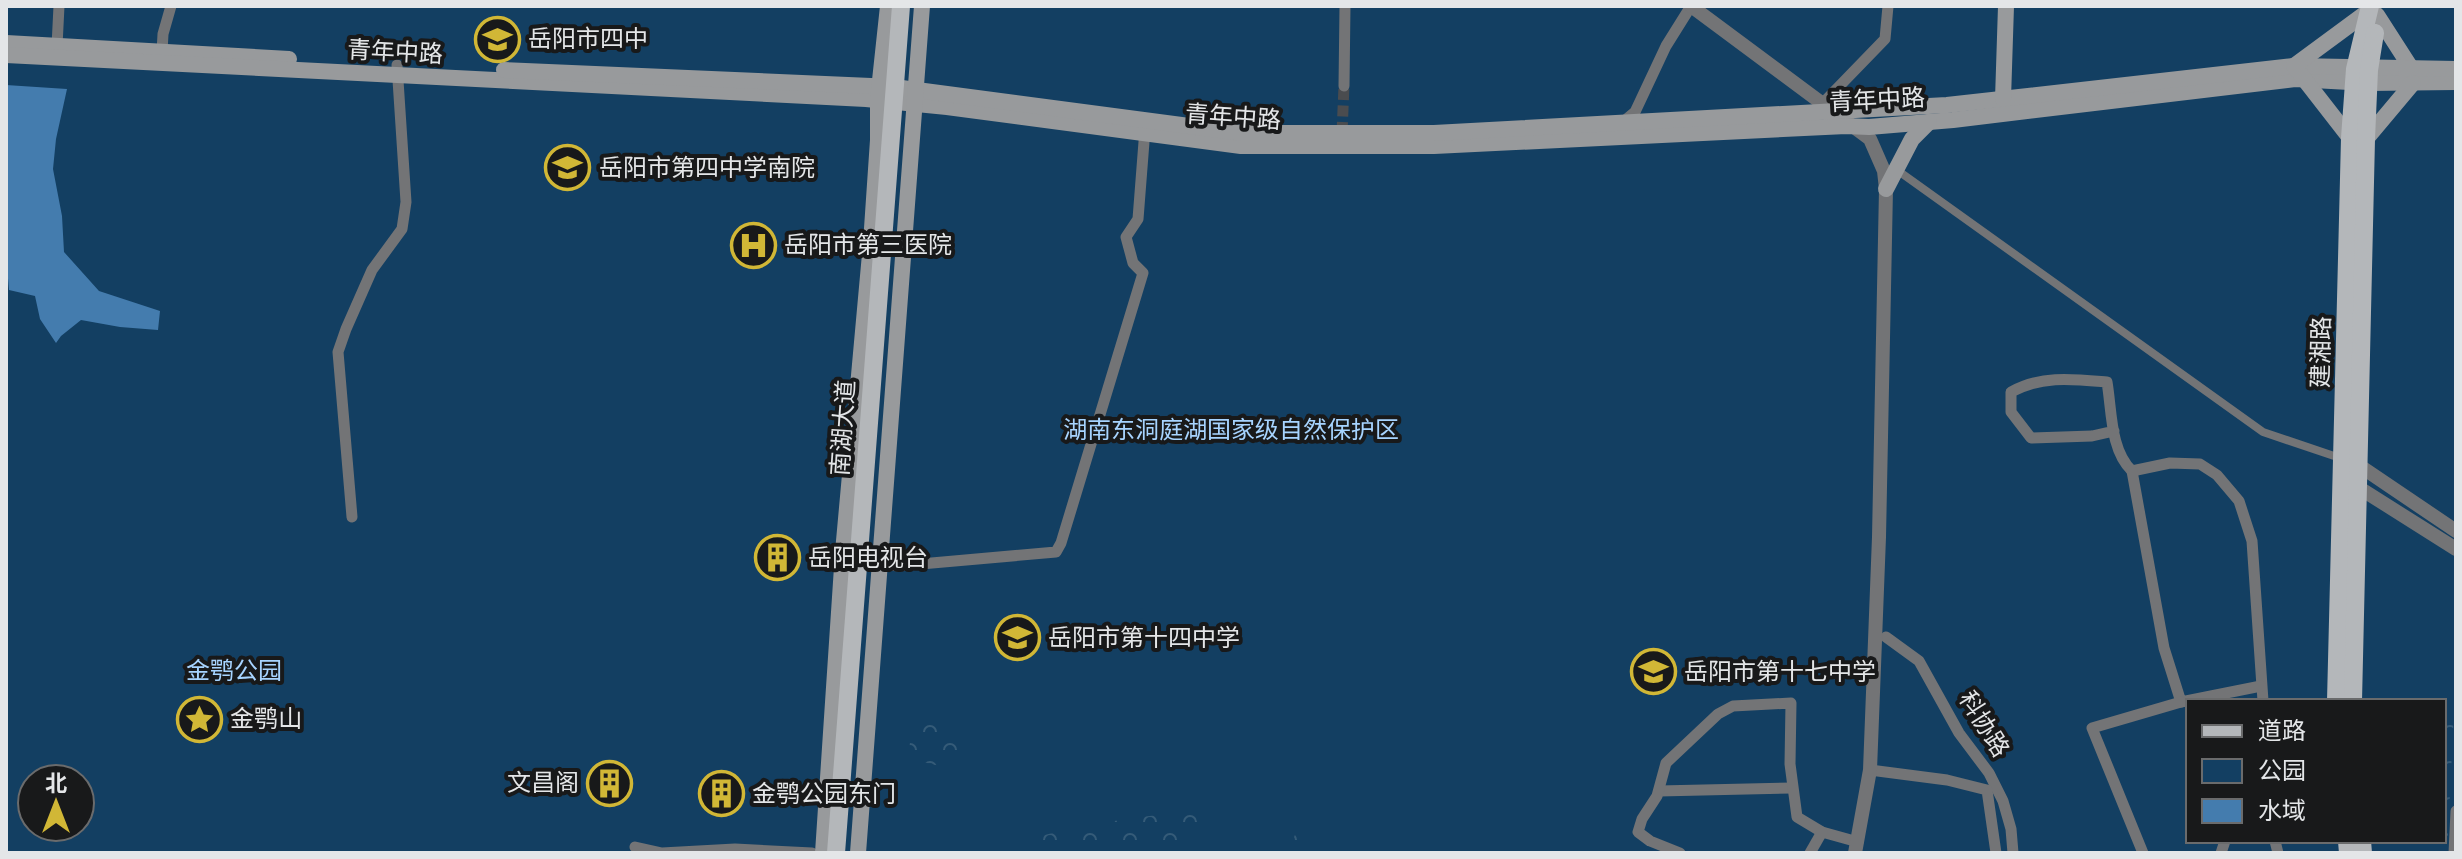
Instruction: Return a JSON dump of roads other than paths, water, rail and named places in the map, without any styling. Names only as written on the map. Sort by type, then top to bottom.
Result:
[{"type":"main road","points":[[858,853],[880,563],[895,96],[888,6]]},
{"type":"main road","name":"南湖大道","points":[[846,853],[901,6]]},
{"type":"main road","name":"南湖大道","points":[[836,853],[895,96],[910,6]]},
{"type":"main road","points":[[823,853],[843,552],[873,214],[895,96],[922,6]]},
{"type":"main road","points":[[2003,99],[2006,6]]},
{"type":"main road","points":[[2374,9],[2413,77],[2358,139],[2299,73],[2374,9]]},
{"type":"main road","name":"建湘路","points":[[2336,699],[2351,461],[2361,76],[2374,9]]},
{"type":"main road","name":"青年中路","points":[[6,43],[397,71]]},
{"type":"main road","name":"青年中路","points":[[6,55],[895,96],[1145,127],[1242,133],[1434,133],[1621,125],[1828,106],[1947,105],[2299,73],[2413,77],[2456,82]]},
{"type":"main road","name":"青年中路","points":[[2413,77],[2456,69]]},
{"type":"main road","name":"青年中路","points":[[1145,127],[1241,146],[1434,146],[1929,122],[2299,73]]},
{"type":"main road","points":[[1886,189],[1912,139],[1929,122]]},
{"type":"main road","name":"建湘路","points":[[2349,482],[2353,699]]},
{"type":"street","points":[[57,46],[59,6]]},
{"type":"street","points":[[162,52],[163,34],[171,6]]},
{"type":"street","points":[[1344,86],[1345,6]]},
{"type":"street","points":[[1621,125],[1635,112],[1666,46],[1691,6],[1870,139],[1884,171],[1886,189],[1879,537],[1870,770],[1857,848],[1797,817],[1792,788],[1791,703],[1762,703],[1733,706],[1718,714],[1666,763],[1659,791],[1638,832],[1650,841],[1680,853]]},
{"type":"street","points":[[1828,106],[1885,39],[1888,6]]},
{"type":"street","points":[[352,517],[338,352],[372,270],[402,229],[406,202],[397,71]]},
{"type":"street","points":[[880,563],[898,566],[1056,552],[1143,273],[1133,263],[1126,237],[1138,219],[1145,127]]},
{"type":"street","points":[[1896,170],[2263,432],[2351,461],[2456,531]]},
{"type":"street","points":[[2114,431],[2092,436],[2031,438],[2011,412],[2011,392],[2028,383],[2063,378],[2107,382],[2121,460],[2132,471],[2164,648],[2181,702]]},
{"type":"street","points":[[2132,471],[2170,463],[2200,464],[2217,475],[2239,501],[2252,541],[2263,699]]},
{"type":"street","points":[[2349,482],[2456,549]]},
{"type":"street","name":"科协路","points":[[1886,637],[1919,661],[1959,733],[1989,773],[2003,801],[2011,829],[2013,853]]},
{"type":"street","points":[[2196,699],[2261,686]]},
{"type":"street","points":[[2143,853],[2092,728],[2186,701]]},
{"type":"street","points":[[1870,770],[1947,780],[1987,790],[1996,853]]},
{"type":"street","points":[[1659,791],[1792,788]]},
{"type":"street","points":[[2454,853],[2456,811]]},
{"type":"street","points":[[1810,853],[1822,832]]},
{"type":"street","points":[[635,847],[662,853],[735,849],[812,853]]},
{"type":"water","points":[[6,85],[67,89],[53,169],[62,216],[64,252],[99,291],[160,311],[158,330],[81,320],[56,343],[40,319],[35,296],[9,290],[6,255]]},
{"type":"tunnel","points":[[1342,133],[1344,86]]},
{"type":"place","name":"岳阳市四中","points":[[497,39]]},
{"type":"place","name":"岳阳市第四中学南院","points":[[568,168]]},
{"type":"place","name":"岳阳市第三医院","points":[[753,245]]},
{"type":"place","name":"岳阳电视台","points":[[777,558]]},
{"type":"place","name":"岳阳市第十四中学","points":[[1017,638]]},
{"type":"place","name":"岳阳市第十七中学","points":[[1653,672]]},
{"type":"place","name":"金鹗山","points":[[199,719]]},
{"type":"place","name":"文昌阁","points":[[610,783]]},
{"type":"place","name":"金鹗公园东门","points":[[721,794]]},
{"type":"park label","name":"湖南东洞庭湖国家级自然保护区","points":[[1231,430]]},
{"type":"park label","name":"金鹗公园","points":[[234,671]]}]
